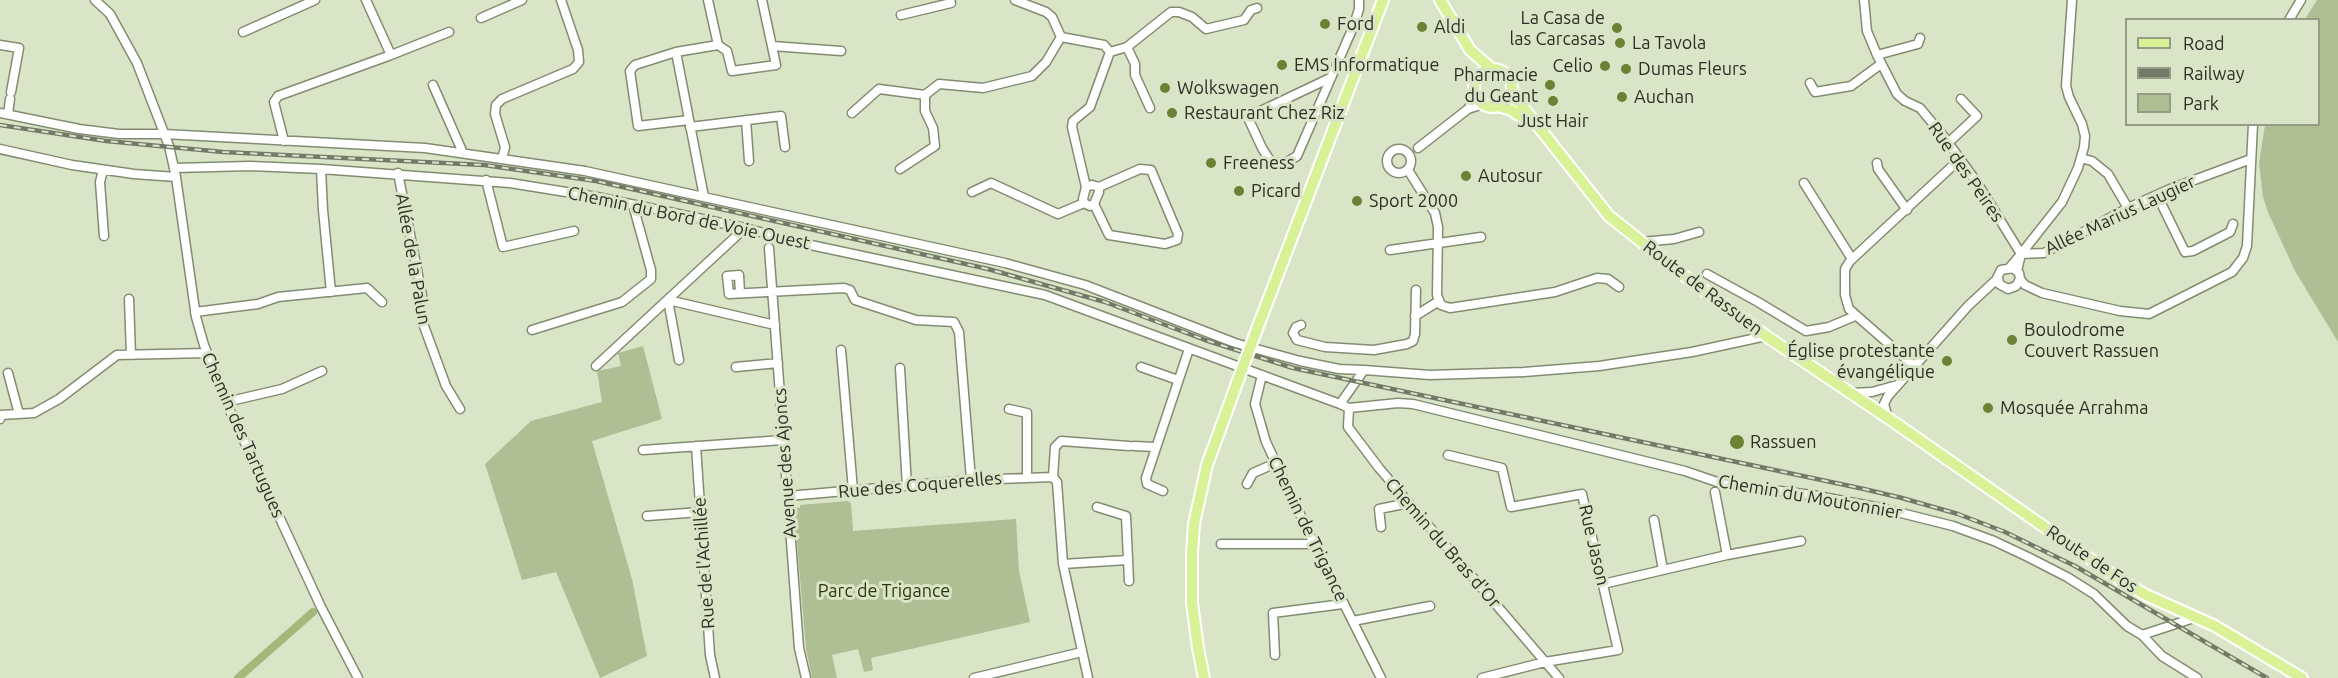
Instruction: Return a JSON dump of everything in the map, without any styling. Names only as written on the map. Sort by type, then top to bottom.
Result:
[{"type":"main road","points":[[1204,678],[1192,603],[1192,553],[1194,524],[1207,465],[1383,0]]},
{"type":"main road","points":[[1440,0],[1470,50],[1477,78],[1474,88],[1479,100],[1491,107],[1500,106],[1506,102],[1511,93],[1511,83],[1507,75],[1492,69],[1485,71],[1477,78]]},
{"type":"main road","points":[[1470,50],[1492,69]]},
{"type":"main road","name":"Route de Rassuen","points":[[1511,93],[1597,203],[1640,242],[1766,336],[1891,419]]},
{"type":"main road","name":"Route de Rassuen","points":[[1500,106],[1511,110],[1538,128]]},
{"type":"main road","name":"Route de Fos","points":[[1891,419],[2119,579],[2146,595],[2197,617],[2302,678]]},
{"type":"street","name":"Chemin des Tartugues","points":[[95,0],[110,14],[137,63],[164,134],[176,173],[195,312],[207,353],[226,402],[316,596],[358,678]]},
{"type":"street","points":[[243,32],[315,0]]},
{"type":"street","points":[[366,0],[391,55]]},
{"type":"street","points":[[482,18],[522,0]]},
{"type":"street","points":[[502,159],[505,147],[495,114],[496,105],[502,99],[573,69],[579,62],[578,50],[561,0]]},
{"type":"street","points":[[708,0],[718,45]]},
{"type":"street","points":[[762,0],[776,65],[732,71],[727,51],[718,45],[676,52],[635,65],[630,71],[638,126],[781,117],[785,147]]},
{"type":"street","points":[[901,15],[951,3],[950,0]]},
{"type":"street","points":[[1015,0],[1046,12],[1052,17],[1060,37]]},
{"type":"street","points":[[1330,78],[1250,116],[1249,120],[1262,148],[1274,164],[1287,162],[1297,156],[1354,25],[1359,0]]},
{"type":"street","name":"Rue des Peires","points":[[1864,0],[1867,31],[1897,94],[1905,101],[1920,108],[1948,143],[2021,254]]},
{"type":"street","points":[[2013,288],[2021,254],[2062,202],[2081,158],[2085,136],[2066,86],[2072,0]]},
{"type":"street","points":[[2290,18],[2301,0]]},
{"type":"street","points":[[1110,52],[1127,47],[1171,12],[1192,16],[1206,29],[1245,20],[1251,10],[1257,8]]},
{"type":"street","points":[[284,141],[274,102],[278,96],[449,32]]},
{"type":"street","points":[[1060,37],[1104,45],[1110,52]]},
{"type":"street","points":[[900,169],[934,146],[933,128],[925,111],[926,95],[939,84],[983,88],[1032,76],[1046,62],[1060,37]]},
{"type":"street","points":[[1877,55],[1918,44],[1920,38]]},
{"type":"street","points":[[0,45],[19,48],[4,114],[109,133],[425,148],[585,171],[1005,263],[1085,285],[1235,343],[1339,369],[1430,375],[1524,372],[1599,366],[1692,352],[1766,336]]},
{"type":"street","points":[[772,46],[841,51]]},
{"type":"street","points":[[1127,47],[1135,64],[1135,75],[1150,108]]},
{"type":"street","points":[[676,52],[704,197]]},
{"type":"street","points":[[1084,203],[1086,187],[1072,127],[1073,121],[1090,106],[1110,52]]},
{"type":"street","points":[[1810,83],[1815,92],[1851,86],[1881,64]]},
{"type":"street","points":[[433,85],[463,153]]},
{"type":"street","points":[[852,113],[879,90],[926,95]]},
{"type":"street","points":[[1948,143],[1977,116],[1961,99]]},
{"type":"street","points":[[1408,154],[1479,100]]},
{"type":"street","points":[[746,120],[750,161]]},
{"type":"street","points":[[1891,419],[1884,404],[1897,384],[1968,306],[1998,278],[2001,270],[2016,272],[2025,285],[2042,293],[2120,311],[2149,314],[2232,273],[2243,258],[2247,246],[2253,126]]},
{"type":"street","name":"Chemin du Bord de Voie Ouest","points":[[0,149],[103,170],[176,173],[250,166],[398,173],[486,180],[597,197],[1045,295],[1344,406]]},
{"type":"street","points":[[1401,149],[1408,154],[1411,163],[1408,170],[1395,173],[1390,169],[1387,162],[1394,150],[1401,149]]},
{"type":"street","points":[[2081,158],[2092,161],[2108,174],[2128,207]]},
{"type":"street","points":[[1914,366],[1855,316],[1846,303],[1845,269],[1852,259],[1960,159]]},
{"type":"street","name":"Allée Marius Laugier","points":[[2021,254],[2044,252],[2128,207],[2251,159]]},
{"type":"street","points":[[1876,163],[1907,210]]},
{"type":"street","points":[[321,169],[331,291]]},
{"type":"street","points":[[1086,187],[1092,185],[1099,187],[1140,169],[1151,170],[1178,234],[1177,240],[1165,244],[1109,235],[1094,204],[1099,187]]},
{"type":"street","points":[[103,170],[100,182],[104,236]]},
{"type":"street","points":[[1408,170],[1435,213],[1438,227],[1436,285],[1441,305],[1450,308],[1555,292],[1596,278],[1608,279],[1618,287]]},
{"type":"street","name":"Allée de la Palun","points":[[398,173],[422,295],[420,318],[446,386],[460,409]]},
{"type":"street","points":[[486,180],[503,247],[574,231]]},
{"type":"street","points":[[972,192],[991,183],[1058,214],[1084,203],[1090,206],[1094,204]]},
{"type":"street","points":[[1804,183],[1852,259]]},
{"type":"street","points":[[2157,195],[2185,252],[2193,251],[2230,232],[2233,224]]},
{"type":"street","points":[[532,330],[622,302],[651,279],[651,270],[633,205]]},
{"type":"street","points":[[596,366],[745,228]]},
{"type":"street","points":[[1640,242],[1674,239],[1699,232]]},
{"type":"street","points":[[1390,250],[1481,237]]},
{"type":"street","name":"Avenue des Ajoncs","points":[[769,248],[800,648],[806,678]]},
{"type":"street","points":[[1707,274],[1806,331],[1812,332],[1829,327],[1855,316]]},
{"type":"street","points":[[1998,278],[1999,284],[2004,288]]},
{"type":"street","points":[[195,312],[258,304],[278,297],[367,288],[382,302]]},
{"type":"street","points":[[740,293],[844,288],[850,290],[855,300],[916,320],[954,322],[959,332],[971,480]]},
{"type":"street","points":[[1987,288],[2013,288],[2031,293],[2042,293]]},
{"type":"street","points":[[1301,325],[1296,327],[1293,333],[1297,340],[1335,348],[1374,350],[1407,344],[1413,341],[1416,290]]},
{"type":"street","points":[[129,299],[131,355]]},
{"type":"street","points":[[668,300],[775,325]]},
{"type":"street","points":[[668,300],[680,360]]},
{"type":"street","points":[[1415,316],[1439,301]]},
{"type":"street","points":[[1163,491],[1147,484],[1148,466],[1189,349]]},
{"type":"street","points":[[841,350],[852,490]]},
{"type":"street","points":[[0,420],[2,415],[34,413],[59,399],[117,356],[207,353]]},
{"type":"street","points":[[736,367],[778,363]]},
{"type":"street","points":[[1141,367],[1178,380]]},
{"type":"street","points":[[900,368],[907,486]]},
{"type":"street","points":[[1344,406],[1364,370]]},
{"type":"street","points":[[226,402],[282,388],[322,371]]},
{"type":"street","points":[[8,373],[19,414]]},
{"type":"street","name":"Chemin de Trigance","points":[[1262,375],[1255,404],[1266,442],[1381,678]]},
{"type":"street","points":[[1851,393],[1872,392],[1897,384]]},
{"type":"street","name":"Chemin du Moutonnier","points":[[1344,406],[1413,404],[1685,471],[1723,484],[1812,495],[1881,508],[1953,526],[1994,541],[2067,577],[2094,594],[2127,626],[2142,635],[2162,656],[2197,678]]},
{"type":"street","name":"Chemin du Bras d'Or","points":[[1344,406],[1348,426],[1379,468],[1560,678]]},
{"type":"street","points":[[1009,409],[1027,413],[1027,477]]},
{"type":"street","points":[[643,450],[783,440]]},
{"type":"street","points":[[1088,678],[1063,564],[1057,482],[1053,477],[1055,447],[1058,442],[1155,447]]},
{"type":"street","name":"Rue de l'Achillée","points":[[696,446],[710,655],[715,678]]},
{"type":"street","name":"Rue Jason","points":[[1448,455],[1502,468],[1512,507],[1582,494],[1618,650],[1545,662]]},
{"type":"street","points":[[1247,484],[1253,473],[1276,463]]},
{"type":"street","name":"Rue des Coquerelles","points":[[788,496],[971,480],[1053,477]]},
{"type":"street","points":[[1715,492],[1727,555]]},
{"type":"street","points":[[1381,527],[1379,509],[1409,503]]},
{"type":"street","points":[[1097,507],[1126,516],[1129,581]]},
{"type":"street","points":[[647,516],[700,512]]},
{"type":"street","points":[[1654,520],[1663,570]]},
{"type":"street","points":[[1603,584],[1727,555],[1801,541]]},
{"type":"street","points":[[1221,544],[1314,544]]},
{"type":"street","points":[[1063,564],[1127,560]]},
{"type":"street","points":[[1275,655],[1273,613],[1343,604]]},
{"type":"street","points":[[1353,621],[1430,606]]},
{"type":"street","points":[[2142,635],[2197,617]]},
{"type":"street","points":[[974,678],[1082,652]]},
{"type":"street","points":[[1482,678],[1545,662]]},
{"type":"green space","points":[[2317,0],[2338,0],[2338,342],[2295,271],[2268,212],[2263,197],[2259,163],[2265,126],[2320,126],[2320,18],[2306,18]]},
{"type":"green space","points":[[643,346],[662,419],[592,441],[632,579],[647,656],[600,678],[556,572],[522,580],[485,464],[531,421],[602,402],[597,371],[621,366],[618,353]]},
{"type":"green space","name":"Parc de Trigance","points":[[848,501],[851,503],[853,531],[1016,519],[1019,571],[1030,622],[871,658],[873,670],[864,672],[858,649],[832,655],[837,678],[812,678],[806,649],[794,507]]},
{"type":"waterway","points":[[238,678],[313,612]]},
{"type":"railway","points":[[0,125],[106,141],[223,152],[484,165],[596,181],[988,269],[1105,302],[1205,340],[1293,368],[1864,489],[1958,514],[2005,532],[2075,566],[2267,678]]},
{"type":"place","name":"Ford","points":[[1325,24]]},
{"type":"place","name":"Aldi","points":[[1422,27]]},
{"type":"place","name":"La Casa de las Carcasas","points":[[1617,28]]},
{"type":"place","name":"La Tavola","points":[[1620,43]]},
{"type":"place","name":"EMS Informatique","points":[[1282,65]]},
{"type":"place","name":"Celio","points":[[1605,66]]},
{"type":"place","name":"Dumas Fleurs","points":[[1626,69]]},
{"type":"place","name":"Pharmacie du Geant","points":[[1550,85]]},
{"type":"place","name":"Wolkswagen","points":[[1165,88]]},
{"type":"place","name":"Auchan","points":[[1622,97]]},
{"type":"place","name":"Just Hair","points":[[1553,101]]},
{"type":"place","name":"Restaurant Chez Riz","points":[[1172,113]]},
{"type":"place","name":"Freeness","points":[[1211,163]]},
{"type":"place","name":"Autosur","points":[[1466,176]]},
{"type":"place","name":"Picard","points":[[1239,191]]},
{"type":"place","name":"Sport 2000","points":[[1357,201]]},
{"type":"place","name":"Boulodrome Couvert Rassuen","points":[[2012,340]]},
{"type":"place","name":"Église protestante évangélique","points":[[1947,361]]},
{"type":"place","name":"Mosquée Arrahma","points":[[1988,408]]},
{"type":"place","name":"Rassuen","points":[[1737,442]]}]
